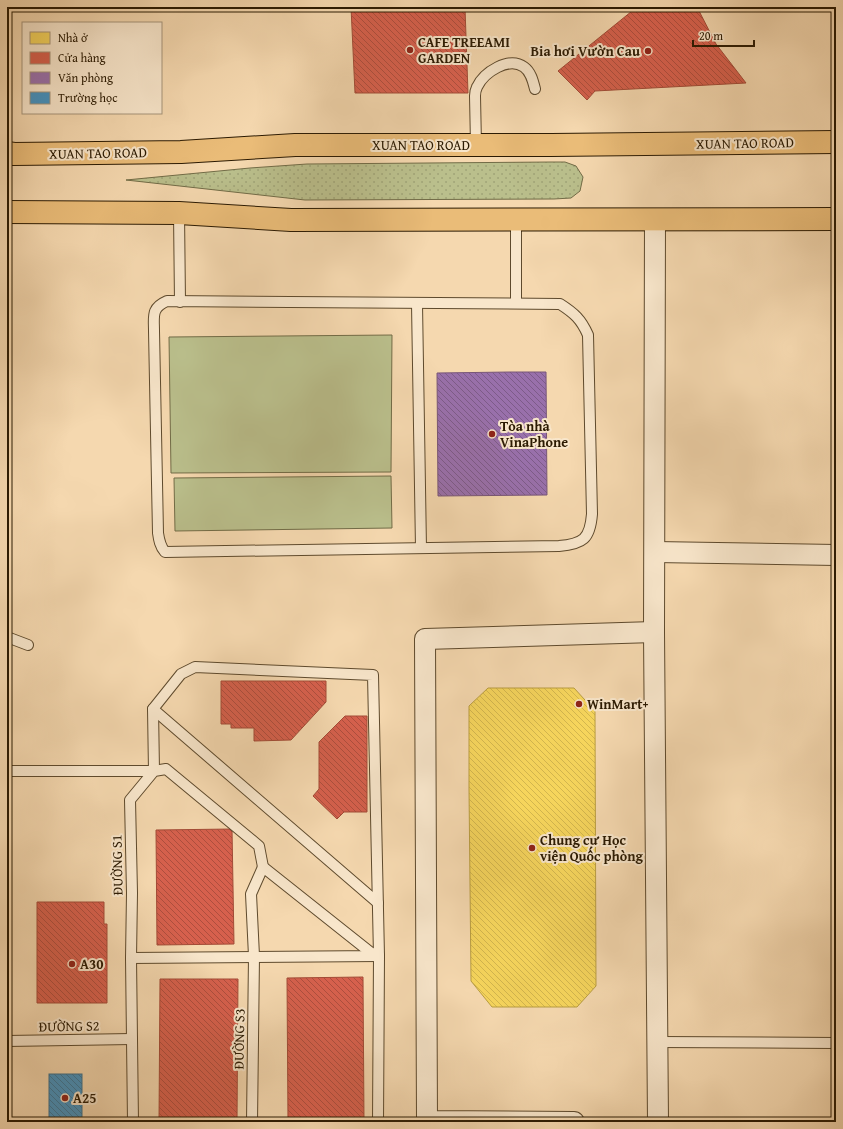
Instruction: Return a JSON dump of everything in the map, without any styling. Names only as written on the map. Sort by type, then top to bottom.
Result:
[{"type":"main road","name":"XUAN TAO ROAD","points":[[9,154],[181,152],[295,144],[476,146],[836,142]]},
{"type":"main road","points":[[8,211],[179,213],[291,220],[836,219]]},
{"type":"street","points":[[656,219],[654,632],[658,1122]]},
{"type":"street","points":[[655,552],[836,555]]},
{"type":"street","points":[[574,1122],[427,1121],[425,639],[654,632]]},
{"type":"lane","points":[[476,146],[475,96],[476,88],[484,77],[500,66],[507,64],[518,64],[525,67],[529,71],[536,89]]},
{"type":"lane","points":[[179,213],[180,302]]},
{"type":"lane","points":[[516,219],[516,304]]},
{"type":"lane","points":[[167,301],[416,304],[560,304],[580,319],[588,335],[592,514],[588,534],[581,541],[570,545],[421,548],[165,552],[161,548],[158,532],[154,314],[159,304],[167,301]]},
{"type":"lane","points":[[416,304],[421,548]]},
{"type":"lane","points":[[7,637],[28,645]]},
{"type":"lane","points":[[154,771],[153,709],[181,674],[195,667],[373,675],[379,956],[378,1122]]},
{"type":"lane","points":[[153,709],[378,903]]},
{"type":"lane","points":[[7,771],[154,771],[166,768],[259,846],[263,867],[370,952],[379,956]]},
{"type":"lane","name":"ĐƯỜNG S1","points":[[133,1122],[130,800],[154,771]]},
{"type":"lane","name":"ĐƯỜNG S3","points":[[252,1122],[254,956],[251,894],[263,867]]},
{"type":"lane","points":[[131,958],[379,956]]},
{"type":"lane","name":"ĐƯỜNG S2","points":[[7,1041],[132,1039]]},
{"type":"lane","points":[[657,1042],[836,1043]]},
{"type":"green space","points":[[565,162],[576,166],[583,177],[580,191],[571,198],[554,199],[305,200],[126,180],[307,164]]},
{"type":"green space","points":[[392,335],[391,472],[171,473],[169,337]]},
{"type":"green space","points":[[391,476],[392,528],[175,531],[174,478]]},
{"type":"building: Nhà ở","name":"Chung cư Học viện Quốc phòng","points":[[488,688],[574,688],[595,711],[596,986],[577,1007],[492,1007],[471,981],[469,706]]},
{"type":"building: Cửa hàng","name":"CAFE TREEAMI GARDEN","points":[[351,7],[465,8],[468,93],[355,93]]},
{"type":"building: Cửa hàng","points":[[637,7],[697,7],[716,44],[746,83],[595,91],[587,100],[558,71]]},
{"type":"building: Cửa hàng","points":[[221,681],[326,681],[326,702],[291,740],[254,741],[254,728],[231,728],[231,724],[221,724]]},
{"type":"building: Cửa hàng","points":[[345,716],[367,716],[367,812],[344,812],[337,819],[313,796],[319,789],[319,742]]},
{"type":"building: Cửa hàng","points":[[232,829],[234,944],[157,945],[156,830]]},
{"type":"building: Cửa hàng","name":"A30","points":[[37,902],[104,902],[104,924],[107,924],[107,1003],[37,1003]]},
{"type":"building: Cửa hàng","points":[[363,977],[364,1122],[288,1122],[287,978]]},
{"type":"building: Cửa hàng","points":[[160,979],[238,979],[237,1122],[159,1122]]},
{"type":"building: Văn phòng","name":"Tòa nhà VinaPhone","points":[[546,372],[547,495],[438,496],[437,373]]},
{"type":"building: Trường học","name":"A25","points":[[49,1074],[82,1074],[82,1122],[49,1122]]},
{"type":"place","name":"CAFE TREEAMI GARDEN","points":[[410,50]]},
{"type":"place","name":"Bia hơi Vườn Cau","points":[[648,51]]},
{"type":"place","name":"Tòa nhà VinaPhone","points":[[492,434]]},
{"type":"place","name":"WinMart+","points":[[579,704]]},
{"type":"place","name":"Chung cư Học viện Quốc phòng","points":[[532,848]]},
{"type":"place","name":"A30","points":[[72,964]]},
{"type":"place","name":"A25","points":[[65,1098]]}]
